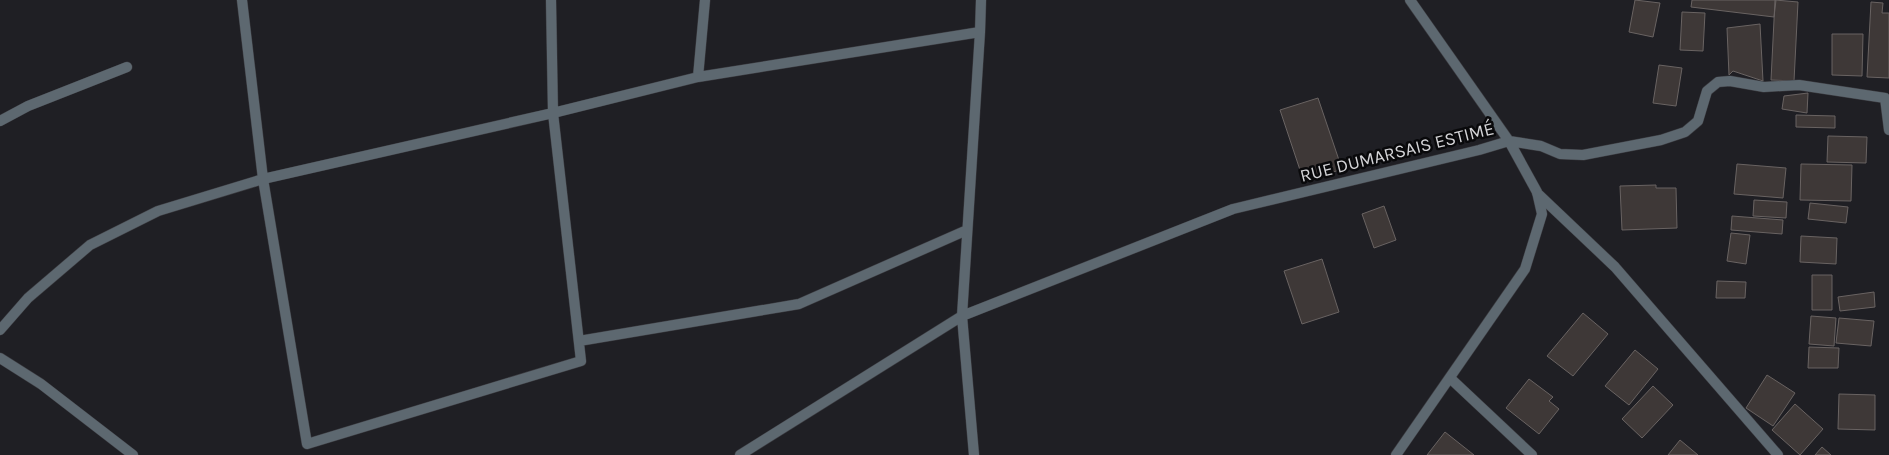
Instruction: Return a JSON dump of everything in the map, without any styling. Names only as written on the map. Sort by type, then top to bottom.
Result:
[{"type":"street","points":[[242,0],[263,179],[307,444],[581,360],[553,112],[551,0]]},
{"type":"street","points":[[698,77],[705,0]]},
{"type":"street","points":[[974,455],[962,316],[981,0]]},
{"type":"street","points":[[1396,455],[1525,269],[1542,214],[1537,192],[1509,141],[1410,0]]},
{"type":"street","points":[[0,330],[28,298],[90,245],[158,211],[263,179],[698,77],[980,32]]},
{"type":"street","points":[[0,122],[28,106],[127,67]]},
{"type":"street","name":"RUE DUMARSAIS ESTIMÉ","points":[[740,455],[962,316],[1233,209],[1479,150],[1509,141],[1541,146],[1560,154],[1584,155],[1661,140],[1686,132],[1698,121],[1707,91],[1718,82],[1730,81],[1764,87],[1799,86],[1887,98],[1889,130]]},
{"type":"street","points":[[1537,192],[1615,267],[1778,455]]},
{"type":"street","points":[[579,341],[799,304],[968,230]]},
{"type":"street","points":[[0,358],[40,384],[133,455]]},
{"type":"street","points":[[1450,378],[1532,455]]},
{"type":"building","points":[[1635,0],[1660,3],[1653,37],[1629,32]]},
{"type":"building","points":[[1692,0],[1776,0],[1774,17],[1691,7]]},
{"type":"building","points":[[1775,0],[1798,2],[1794,81],[1771,80]]},
{"type":"building","points":[[1871,2],[1883,3],[1882,13],[1889,13],[1889,78],[1867,77]]},
{"type":"building","points":[[1682,12],[1705,13],[1703,51],[1680,50]]},
{"type":"building","points":[[1760,24],[1763,81],[1733,71],[1729,75],[1727,28]]},
{"type":"building","points":[[1832,34],[1863,34],[1862,76],[1832,75]]},
{"type":"building","points":[[1659,65],[1682,68],[1676,106],[1653,103]]},
{"type":"building","points":[[1808,93],[1807,113],[1782,109],[1784,96]]},
{"type":"building","points":[[1318,98],[1342,169],[1304,182],[1280,110]]},
{"type":"building","points":[[1796,115],[1835,116],[1835,128],[1796,127]]},
{"type":"building","points":[[1828,136],[1867,137],[1866,163],[1827,162]]},
{"type":"building","points":[[1737,164],[1786,168],[1783,198],[1734,194]]},
{"type":"building","points":[[1801,164],[1852,165],[1851,201],[1800,200]]},
{"type":"building","points":[[1656,185],[1656,188],[1676,188],[1677,228],[1622,230],[1620,186]]},
{"type":"building","points":[[1754,200],[1787,202],[1786,218],[1753,216]]},
{"type":"building","points":[[1810,203],[1848,207],[1846,223],[1808,219]]},
{"type":"building","points":[[1384,206],[1396,240],[1374,248],[1362,214]]},
{"type":"building","points":[[1732,216],[1783,220],[1782,234],[1731,230]]},
{"type":"building","points":[[1731,233],[1750,235],[1746,264],[1727,261]]},
{"type":"building","points":[[1801,236],[1837,238],[1836,264],[1800,262]]},
{"type":"building","points":[[1322,259],[1339,312],[1302,324],[1284,271]]},
{"type":"building","points":[[1812,275],[1832,275],[1832,310],[1812,310]]},
{"type":"building","points":[[1717,281],[1746,282],[1745,298],[1716,298]]},
{"type":"building","points":[[1874,292],[1875,307],[1840,311],[1838,297]]},
{"type":"building","points":[[1583,313],[1608,334],[1573,376],[1547,356]]},
{"type":"building","points":[[1811,316],[1836,318],[1834,346],[1809,344]]},
{"type":"building","points":[[1839,318],[1874,321],[1871,346],[1836,343]]},
{"type":"building","points":[[1809,347],[1839,348],[1838,368],[1808,368]]},
{"type":"building","points":[[1635,350],[1658,369],[1629,405],[1605,386]]},
{"type":"building","points":[[1767,375],[1795,393],[1773,426],[1746,408]]},
{"type":"building","points":[[1529,379],[1553,397],[1549,401],[1559,409],[1539,434],[1506,408]]},
{"type":"building","points":[[1653,386],[1673,405],[1642,438],[1622,419]]},
{"type":"building","points":[[1839,394],[1875,395],[1875,430],[1838,429]]},
{"type":"building","points":[[1795,404],[1823,429],[1800,455],[1772,430]]},
{"type":"building","points":[[1445,432],[1474,455],[1427,455]]},
{"type":"building","points":[[1680,440],[1698,455],[1668,455]]},
{"type":"building","points":[[1822,447],[1831,455],[1815,455]]}]
